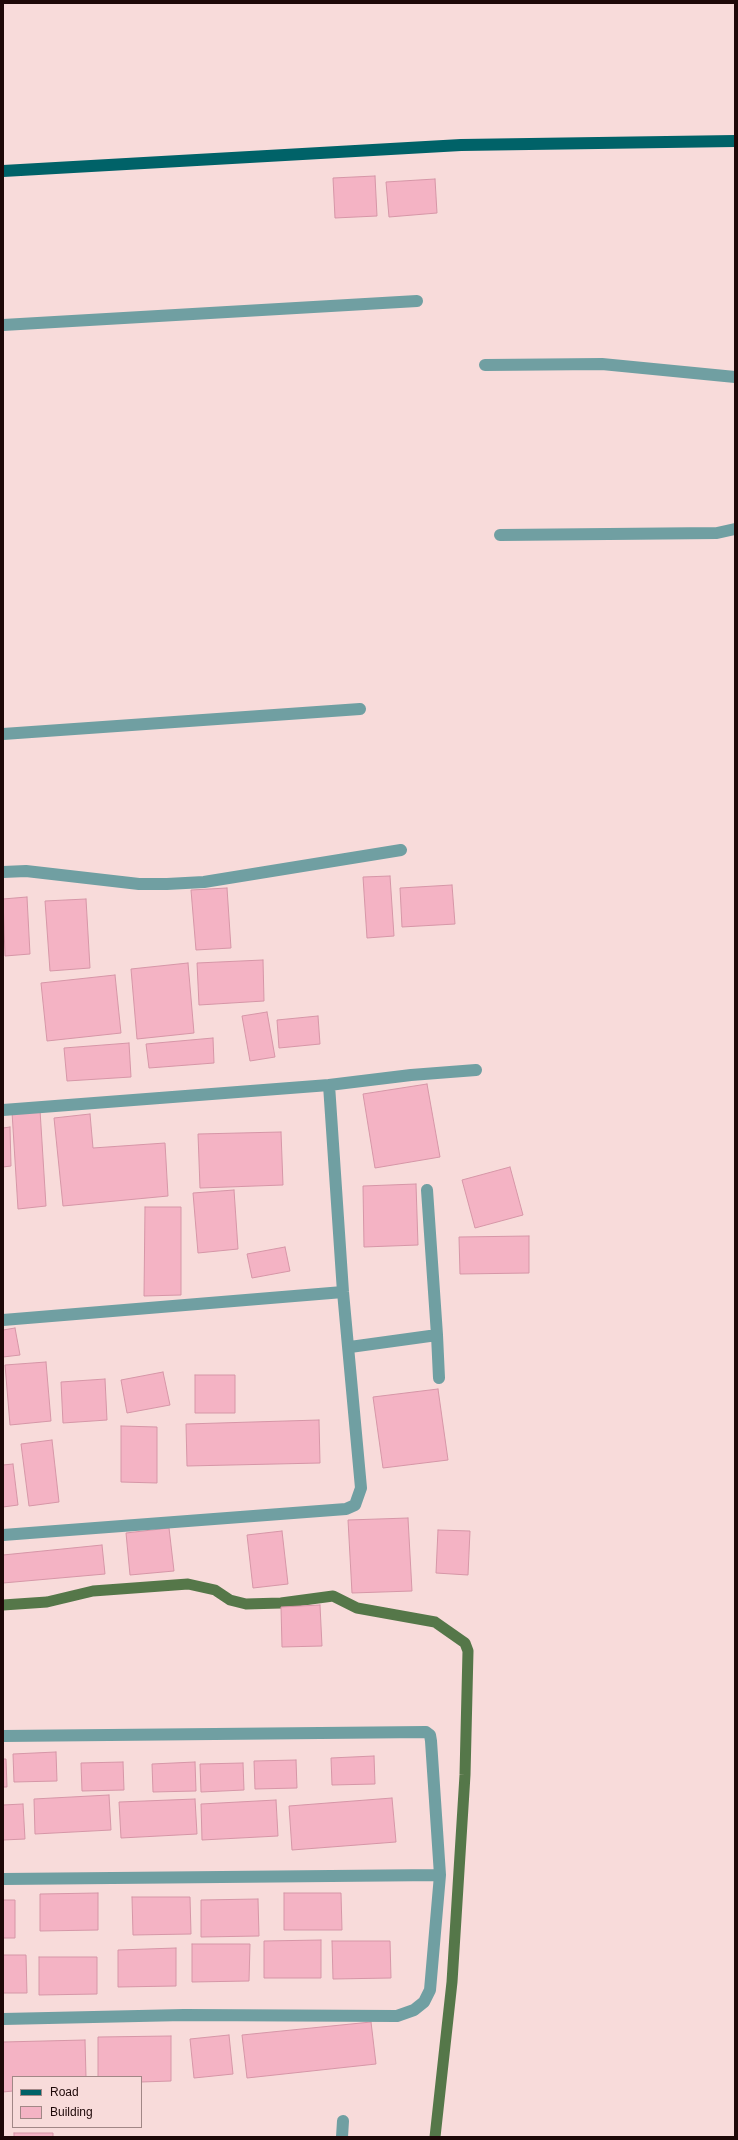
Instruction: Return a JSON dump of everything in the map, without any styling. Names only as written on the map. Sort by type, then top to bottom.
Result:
[{"type":"main road","points":[[3,171],[461,145],[735,141]]},
{"type":"street","points":[[3,325],[416,301]]},
{"type":"street","points":[[485,365],[602,364],[735,377]]},
{"type":"street","points":[[500,535],[717,534],[735,529]]},
{"type":"street","points":[[3,734],[360,709]]},
{"type":"street","points":[[3,872],[26,871],[139,884],[189,882],[401,850]]},
{"type":"street","points":[[3,1110],[329,1085],[411,1075],[476,1070]]},
{"type":"street","points":[[3,1535],[335,1510],[346,1509],[355,1505],[361,1488],[350,1347],[344,1292],[329,1085]]},
{"type":"street","points":[[427,1190],[439,1378]]},
{"type":"street","points":[[3,1320],[344,1292]]},
{"type":"street","points":[[350,1347],[437,1335]]},
{"type":"street","points":[[3,1736],[426,1732],[430,1735],[431,1741],[440,1875],[430,1990],[424,2002],[414,2010],[397,2016],[184,2015],[3,2019]]},
{"type":"street","points":[[3,1878],[440,1875]]},
{"type":"street","points":[[342,2137],[343,2121]]},
{"type":"building","points":[[375,176],[377,216],[335,218],[333,178]]},
{"type":"building","points":[[435,179],[437,213],[389,217],[386,182]]},
{"type":"building","points":[[390,876],[394,936],[367,938],[363,877]]},
{"type":"building","points":[[452,885],[455,924],[402,927],[400,888]]},
{"type":"building","points":[[227,888],[231,948],[196,950],[191,890]]},
{"type":"building","points":[[27,897],[30,954],[5,956],[3,899]]},
{"type":"building","points":[[86,899],[90,968],[50,971],[45,901]]},
{"type":"building","points":[[263,960],[264,1001],[199,1005],[197,963]]},
{"type":"building","points":[[188,963],[194,1033],[137,1039],[131,969]]},
{"type":"building","points":[[115,975],[121,1033],[47,1041],[41,983]]},
{"type":"building","points":[[267,1012],[275,1057],[250,1061],[242,1016]]},
{"type":"building","points":[[318,1016],[320,1044],[279,1048],[277,1020]]},
{"type":"building","points":[[213,1038],[214,1063],[149,1068],[146,1044]]},
{"type":"building","points":[[129,1043],[131,1077],[67,1081],[64,1048]]},
{"type":"building","points":[[427,1084],[440,1157],[375,1168],[363,1094]]},
{"type":"building","points":[[40,1110],[46,1206],[18,1209],[12,1112]]},
{"type":"building","points":[[90,1114],[93,1148],[165,1143],[168,1196],[63,1206],[54,1118]]},
{"type":"building","points":[[10,1127],[11,1166],[3,1167],[3,1128]]},
{"type":"building","points":[[281,1132],[283,1185],[200,1188],[198,1134]]},
{"type":"building","points":[[510,1167],[523,1215],[475,1228],[462,1180]]},
{"type":"building","points":[[416,1184],[418,1245],[364,1247],[363,1186]]},
{"type":"building","points":[[234,1190],[238,1249],[198,1253],[193,1193]]},
{"type":"building","points":[[145,1207],[181,1207],[181,1295],[144,1296]]},
{"type":"building","points":[[529,1236],[529,1273],[460,1274],[459,1237]]},
{"type":"building","points":[[285,1247],[290,1271],[252,1278],[247,1254]]},
{"type":"building","points":[[15,1328],[20,1355],[3,1357],[3,1330]]},
{"type":"building","points":[[46,1362],[51,1421],[10,1425],[5,1365]]},
{"type":"building","points":[[163,1372],[170,1405],[127,1413],[121,1380]]},
{"type":"building","points":[[195,1375],[235,1375],[235,1413],[195,1413]]},
{"type":"building","points":[[105,1379],[107,1420],[63,1423],[61,1382]]},
{"type":"building","points":[[438,1389],[448,1460],[383,1468],[373,1397]]},
{"type":"building","points":[[319,1420],[320,1463],[187,1466],[186,1424]]},
{"type":"building","points":[[121,1426],[157,1427],[157,1483],[121,1482]]},
{"type":"building","points":[[52,1440],[59,1502],[29,1506],[21,1444]]},
{"type":"building","points":[[13,1464],[18,1505],[3,1507],[3,1465]]},
{"type":"building","points":[[408,1518],[412,1591],[352,1593],[348,1520]]},
{"type":"building","points":[[169,1528],[174,1571],[130,1575],[126,1533]]},
{"type":"building","points":[[438,1530],[470,1531],[468,1575],[436,1573]]},
{"type":"building","points":[[282,1531],[288,1584],[253,1588],[247,1535]]},
{"type":"building","points":[[102,1545],[105,1574],[3,1583],[3,1555]]},
{"type":"building","points":[[320,1605],[322,1646],[282,1647],[281,1607]]},
{"type":"building","points":[[56,1752],[57,1781],[14,1782],[13,1754]]},
{"type":"building","points":[[374,1756],[375,1784],[332,1785],[331,1758]]},
{"type":"building","points":[[3,1759],[6,1759],[7,1787],[3,1787]]},
{"type":"building","points":[[296,1760],[297,1788],[255,1789],[254,1761]]},
{"type":"building","points":[[123,1762],[124,1790],[82,1791],[81,1763]]},
{"type":"building","points":[[195,1762],[196,1791],[153,1792],[152,1764]]},
{"type":"building","points":[[243,1763],[244,1790],[201,1792],[200,1764]]},
{"type":"building","points":[[109,1795],[111,1830],[35,1834],[34,1799]]},
{"type":"building","points":[[392,1798],[396,1842],[292,1850],[289,1806]]},
{"type":"building","points":[[195,1799],[197,1834],[121,1838],[119,1802]]},
{"type":"building","points":[[276,1800],[278,1836],[202,1840],[201,1804]]},
{"type":"building","points":[[23,1804],[25,1839],[3,1840],[3,1805]]},
{"type":"building","points":[[98,1893],[98,1930],[40,1931],[40,1894]]},
{"type":"building","points":[[284,1893],[341,1893],[342,1930],[284,1930]]},
{"type":"building","points":[[132,1897],[190,1897],[191,1934],[133,1935]]},
{"type":"building","points":[[258,1899],[259,1936],[201,1937],[201,1900]]},
{"type":"building","points":[[3,1900],[15,1900],[15,1938],[3,1938]]},
{"type":"building","points":[[321,1940],[321,1978],[264,1978],[264,1941]]},
{"type":"building","points":[[332,1941],[390,1941],[391,1978],[333,1979]]},
{"type":"building","points":[[192,1944],[250,1944],[249,1981],[192,1982]]},
{"type":"building","points":[[176,1948],[176,1986],[118,1987],[118,1950]]},
{"type":"building","points":[[3,1955],[26,1955],[27,1993],[3,1993]]},
{"type":"building","points":[[39,1957],[97,1957],[97,1994],[39,1995]]},
{"type":"building","points":[[371,2022],[376,2064],[247,2078],[242,2035]]},
{"type":"building","points":[[229,2035],[233,2074],[194,2078],[190,2039]]},
{"type":"building","points":[[171,2036],[171,2081],[142,2082],[142,2076],[98,2076],[98,2037]]},
{"type":"building","points":[[85,2040],[86,2076],[12,2076],[12,2091],[3,2092],[3,2042]]},
{"type":"building","points":[[14,2133],[53,2133],[53,2137],[14,2137]]},
{"type":"waterway","points":[[3,1605],[47,1602],[93,1591],[188,1584],[215,1590],[230,1600],[246,1604],[281,1603],[333,1596],[357,1608],[435,1622],[465,1643],[468,1651],[465,1775],[452,1982],[435,2137]]}]
